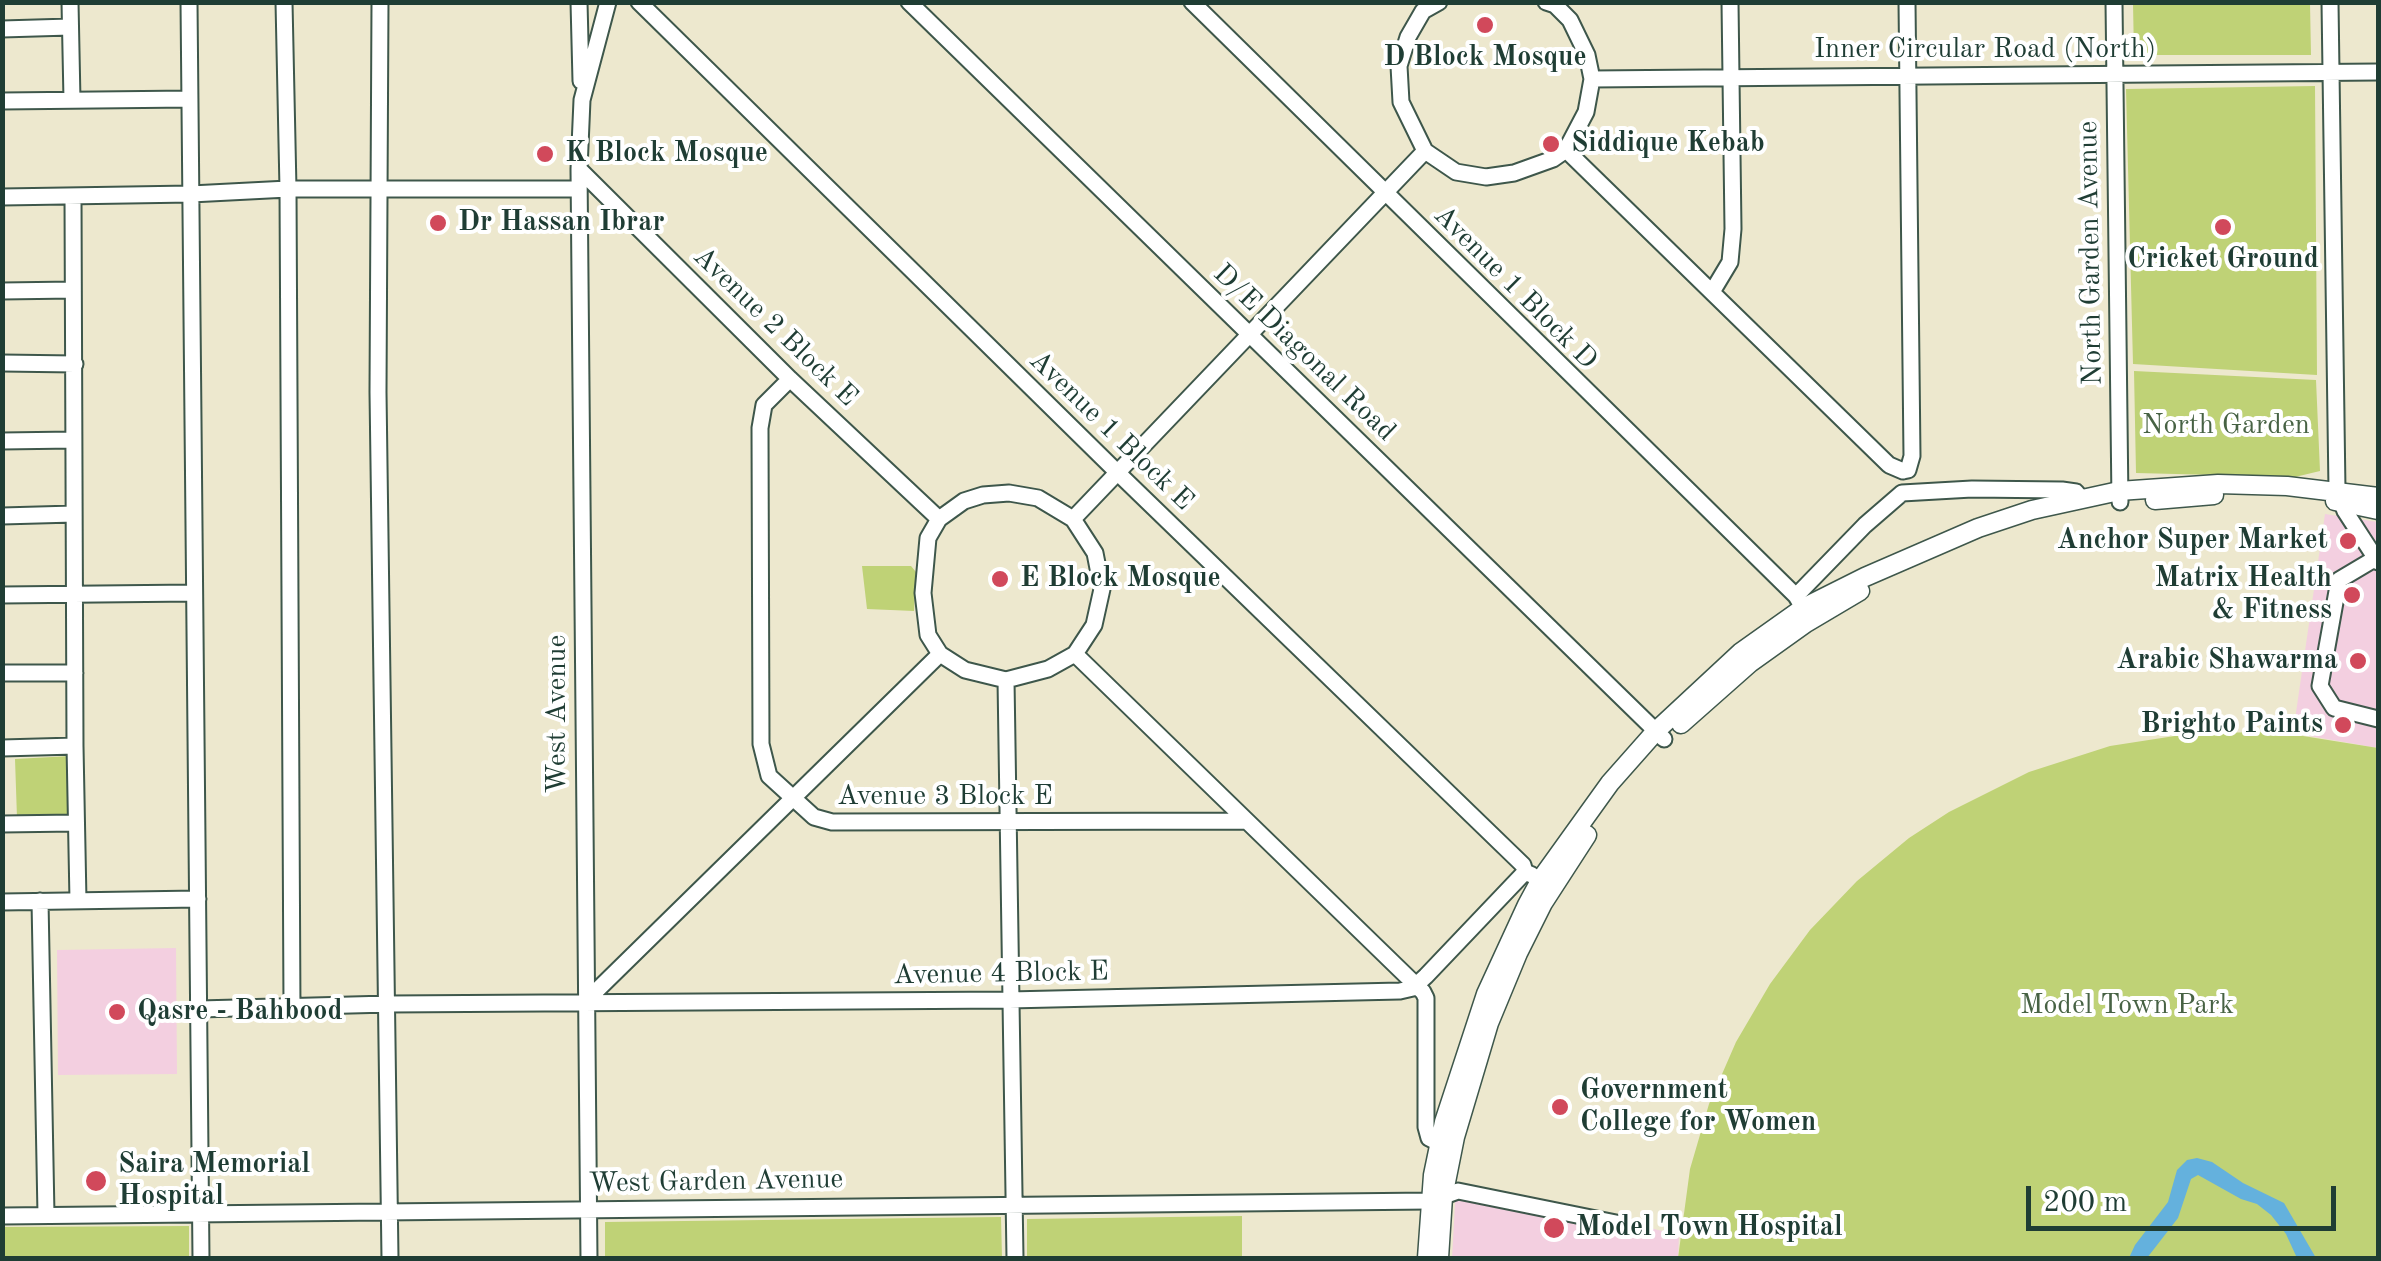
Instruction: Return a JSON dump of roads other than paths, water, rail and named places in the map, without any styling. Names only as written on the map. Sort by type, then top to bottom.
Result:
[{"type":"main road","points":[[1439,1258],[1439,1143],[1486,994],[1540,879],[1610,784],[1741,652],[1803,608],[1865,576],[1978,528],[2081,498],[2218,484],[2338,496],[2378,493]]},
{"type":"main road","points":[[2338,496],[2378,510]]},
{"type":"main road","points":[[1803,608],[1869,586],[1980,538],[2119,497]]},
{"type":"main road","points":[[1427,1258],[1437,1199],[1463,1106],[1540,879]]},
{"type":"street","points":[[70,2],[72,100]]},
{"type":"street","points":[[189,2],[202,1258]]},
{"type":"street","points":[[284,2],[292,1008]]},
{"type":"street","points":[[380,2],[378,392],[390,1258]]},
{"type":"street","points":[[579,2],[582,100]]},
{"type":"street","points":[[582,100],[608,2]]},
{"type":"street","name":"Avenue 1 Block E","points":[[639,2],[1118,474],[1540,879]]},
{"type":"street","name":"D/E Diagonal Road","points":[[909,2],[1660,735]]},
{"type":"street","name":"Avenue 1 Block D","points":[[1192,2],[1803,608]]},
{"type":"street","points":[[1439,2],[1419,7],[1398,66],[1401,102],[1424,152],[1456,172],[1486,177],[1536,167],[1566,150],[1586,112],[1592,79],[1577,31],[1567,7],[1546,2]]},
{"type":"street","points":[[1712,292],[1726,272],[1732,246],[1730,2]]},
{"type":"street","points":[[1903,472],[1910,466],[1912,456],[1906,2]]},
{"type":"street","name":"North Garden Avenue","points":[[2114,2],[2119,497]]},
{"type":"street","points":[[2330,2],[2338,496],[2377,560],[2340,580],[2320,686],[2334,708],[2378,719]]},
{"type":"street","points":[[2,28],[70,28]]},
{"type":"street","name":"Inner Circular Road (North)","points":[[1592,79],[2378,72]]},
{"type":"street","points":[[2,101],[190,99]]},
{"type":"street","name":"West Avenue","points":[[582,100],[579,169],[589,1258]]},
{"type":"street","points":[[1566,150],[1889,465],[1903,472]]},
{"type":"street","points":[[1073,519],[1424,152]]},
{"type":"street","name":"Avenue 2 Block E","points":[[579,169],[790,379],[939,519]]},
{"type":"street","points":[[2,198],[288,189],[580,189]]},
{"type":"street","points":[[74,196],[74,746],[78,901]]},
{"type":"street","points":[[2,291],[73,290]]},
{"type":"street","points":[[2,363],[75,364]]},
{"type":"street","name":"Avenue 3 Block E","points":[[790,379],[764,405],[760,428],[761,744],[770,776],[822,821],[1246,822]]},
{"type":"street","points":[[2,441],[73,440]]},
{"type":"street","points":[[1903,472],[1907,492]]},
{"type":"street","points":[[1803,608],[1889,502],[1907,492],[2062,490],[2076,492],[2081,498]]},
{"type":"street","points":[[1008,493],[1038,498],[1073,519],[1095,553],[1102,589],[1094,625],[1075,654],[1048,669],[1006,680],[965,670],[940,654],[928,635],[922,592],[928,538],[939,519],[964,501],[1008,493]]},
{"type":"street","points":[[2,516],[74,514]]},
{"type":"street","points":[[2,594],[194,593]]},
{"type":"street","points":[[586,1002],[940,654]]},
{"type":"street","points":[[1075,654],[1426,998],[1426,1127],[1429,1138],[1439,1143]]},
{"type":"street","points":[[2,673],[75,673]]},
{"type":"street","points":[[1006,680],[1014,1258]]},
{"type":"street","points":[[2,748],[74,746]]},
{"type":"street","points":[[2,824],[75,823]]},
{"type":"street","points":[[1416,985],[1540,879]]},
{"type":"street","points":[[2,902],[198,899]]},
{"type":"street","points":[[40,901],[46,1215]]},
{"type":"street","name":"Avenue 4 Block E","points":[[199,1009],[1009,1000],[1400,992],[1416,985]]},
{"type":"street","name":"West Garden Avenue","points":[[2,1216],[1437,1199],[1458,1191],[1621,1224]]},
{"type":"water","points":[[2187,1160],[2212,1162],[2284,1203],[2316,1258],[2297,1258],[2286,1234],[2271,1215],[2198,1175],[2191,1179],[2178,1218],[2147,1258],[2129,1258],[2168,1202],[2177,1170]]},
{"type":"place","name":"D Block Mosque","points":[[1485,25]]},
{"type":"place","name":"Siddique Kebab","points":[[1551,144]]},
{"type":"place","name":"K Block Mosque","points":[[545,154]]},
{"type":"place","name":"Dr Hassan Ibrar","points":[[438,223]]},
{"type":"place","name":"Cricket Ground","points":[[2223,227]]},
{"type":"place","name":"Anchor Super Market","points":[[2348,541]]},
{"type":"place","name":"E Block Mosque","points":[[1000,579]]},
{"type":"place","name":"Matrix Health & Fitness","points":[[2352,595]]},
{"type":"place","name":"Arabic Shawarma","points":[[2358,661]]},
{"type":"place","name":"Brighto Paints","points":[[2343,725]]},
{"type":"place","name":"Qasre - Bahbood","points":[[117,1012]]},
{"type":"place","name":"Government College for Women","points":[[1560,1107]]},
{"type":"place","name":"Saira Memorial Hospital","points":[[96,1181]]},
{"type":"place","name":"Model Town Hospital","points":[[1554,1228]]},
{"type":"park label","name":"North Garden","points":[[2226,426]]},
{"type":"park label","name":"Model Town Park","points":[[2127,1006]]}]
